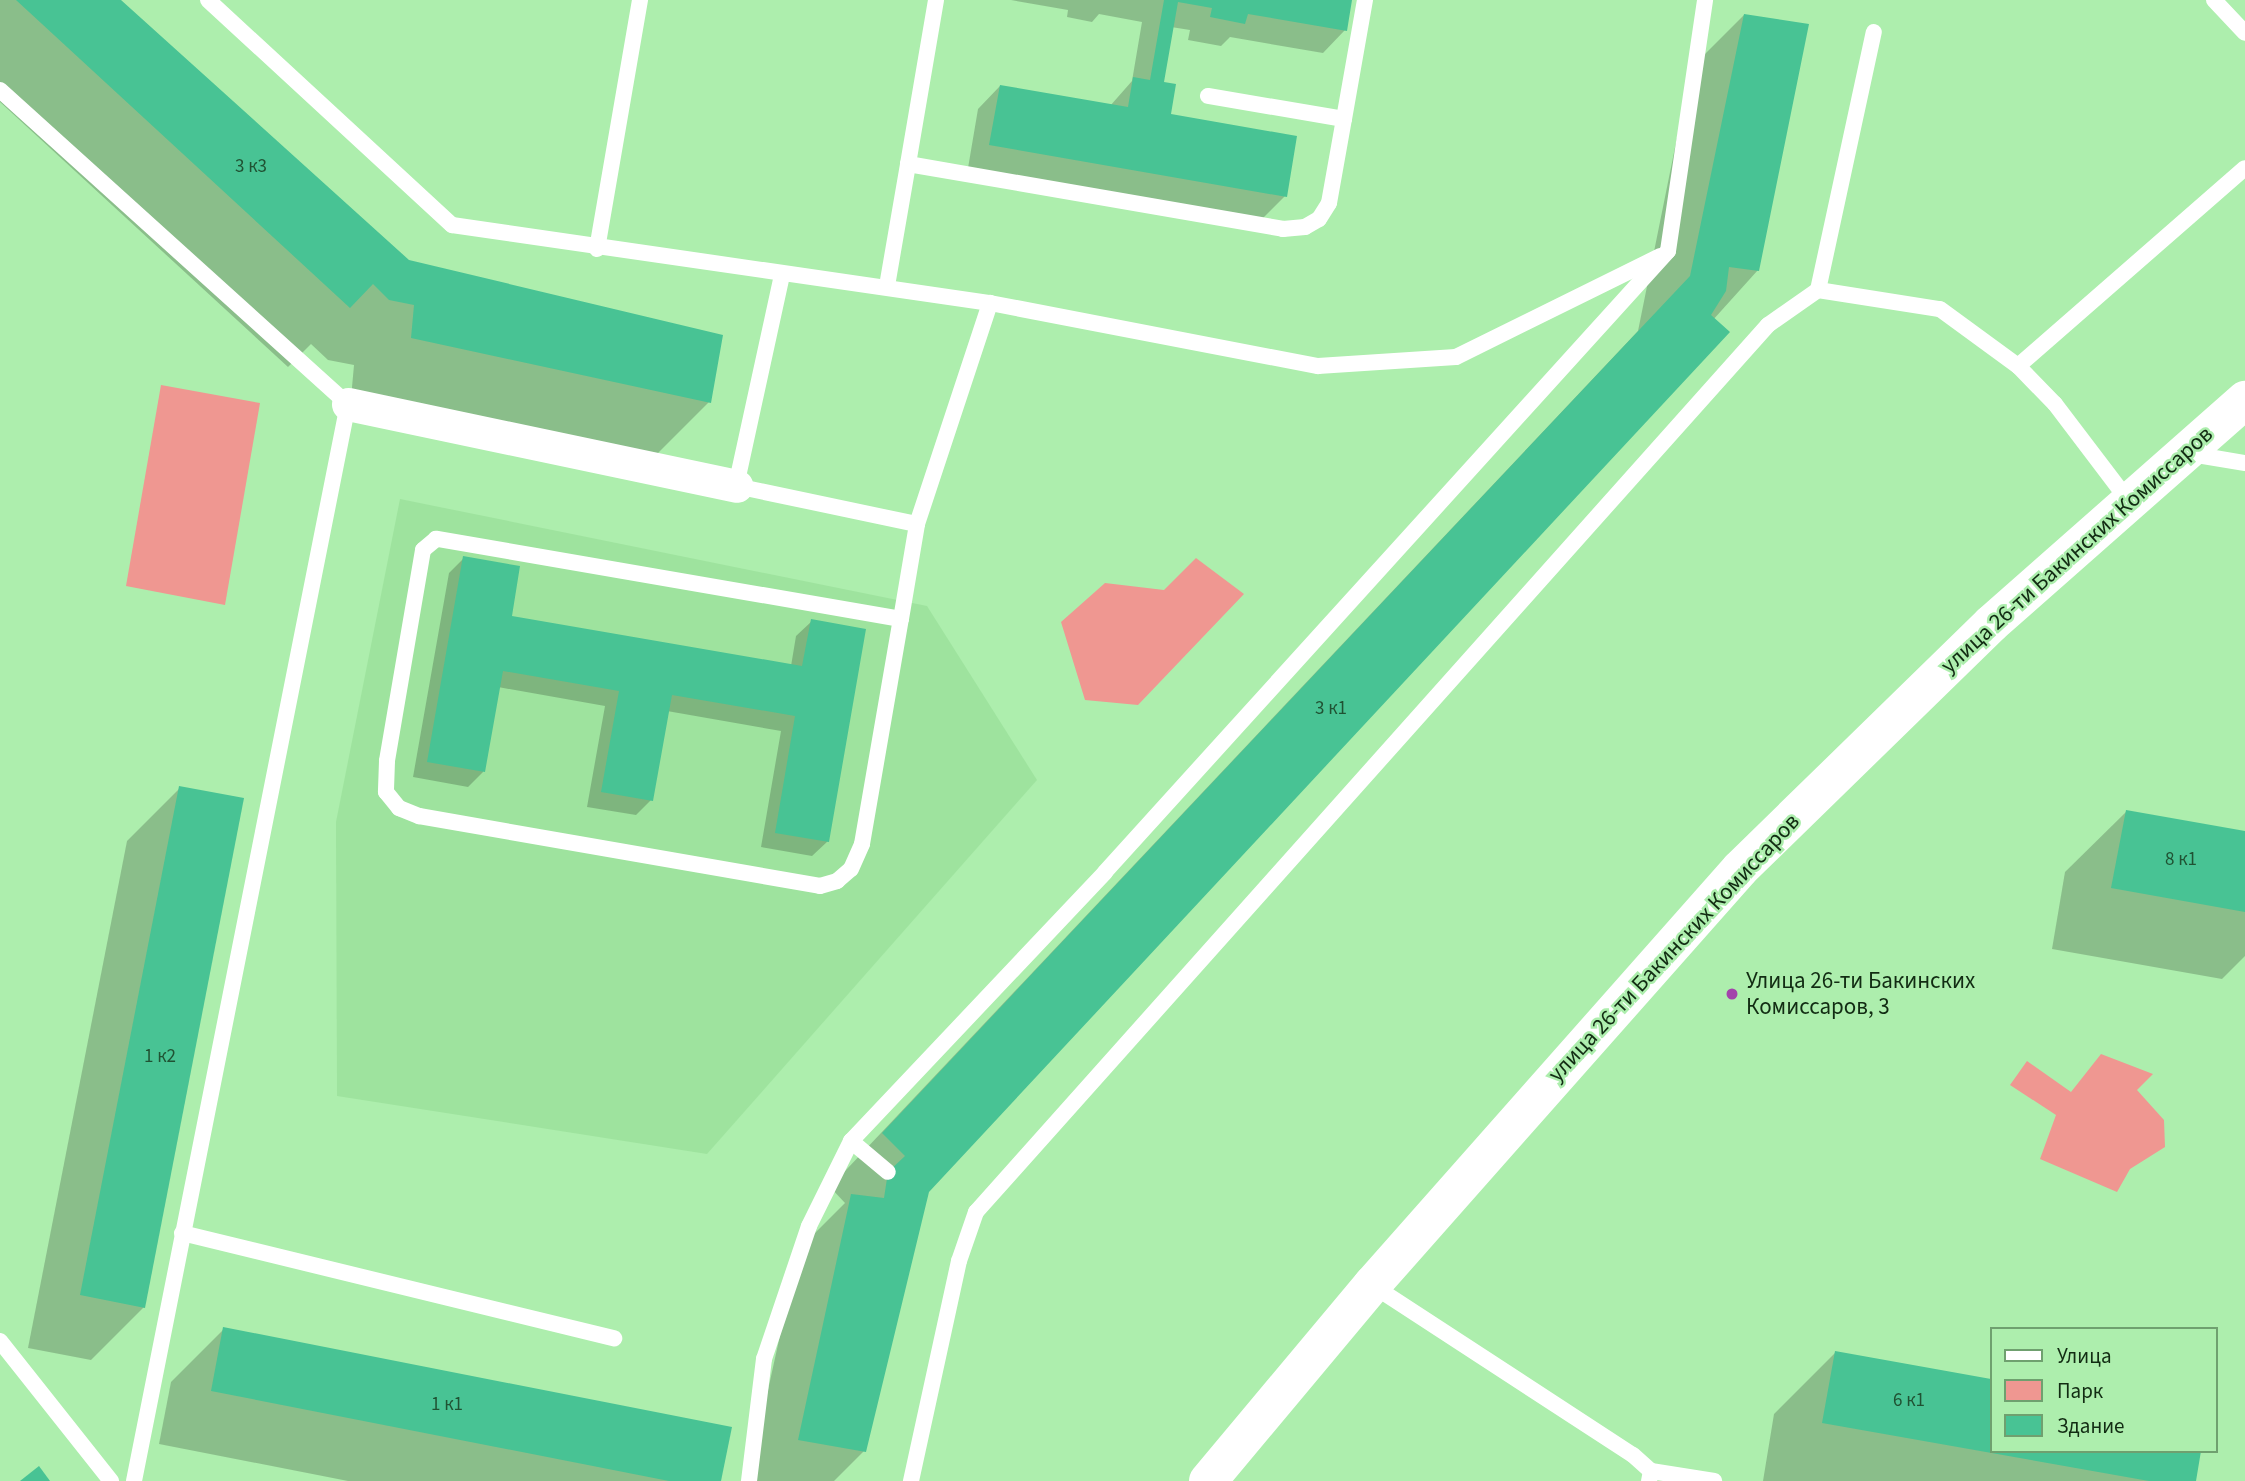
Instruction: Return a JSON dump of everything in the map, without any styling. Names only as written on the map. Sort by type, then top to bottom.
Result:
[{"type":"main road","name":"улица 26-ти Бакинских Комиссаров","points":[[1208,1481],[1372,1285],[1740,869],[1991,624],[2128,500],[2245,400]]},
{"type":"street","points":[[348,404],[736,486]]},
{"type":"lane","points":[[208,0],[452,225],[782,275],[887,286],[1318,366],[1456,357],[1668,251]]},
{"type":"lane","points":[[597,249],[640,0]]},
{"type":"lane","points":[[887,286],[936,0]]},
{"type":"lane","points":[[908,164],[1294,230],[1318,219],[1329,203],[1365,0]]},
{"type":"lane","points":[[749,1481],[765,1359],[808,1226],[851,1141],[1105,872],[1668,251],[1705,0]]},
{"type":"lane","points":[[2214,0],[2245,33]]},
{"type":"lane","points":[[1818,290],[1874,32]]},
{"type":"lane","points":[[0,90],[348,404],[134,1481]]},
{"type":"lane","points":[[1208,96],[1344,119]]},
{"type":"lane","points":[[2018,366],[2245,168]]},
{"type":"lane","points":[[782,275],[736,486],[918,524]]},
{"type":"lane","points":[[911,1481],[959,1261],[976,1212],[1768,324],[1818,290],[1940,309],[2018,366],[2055,404],[2128,500]]},
{"type":"lane","points":[[901,618],[436,539],[423,551],[387,761],[386,793],[399,808],[419,816],[820,886],[837,881],[851,869],[862,844],[918,524],[990,303]]},
{"type":"lane","points":[[2182,453],[2245,463]]},
{"type":"lane","points":[[851,1141],[888,1172]]},
{"type":"lane","points":[[182,1233],[614,1338]]},
{"type":"lane","points":[[1372,1285],[1650,1476],[1714,1481]]},
{"type":"lane","points":[[0,1341],[111,1481]]},
{"type":"shaded area","points":[[400,499],[927,606],[1037,780],[707,1154],[337,1096],[336,822]]},
{"type":"green space","points":[[161,385],[260,403],[225,605],[126,586]]},
{"type":"green space","points":[[1196,558],[1244,594],[1138,705],[1085,700],[1061,622],[1105,583],[1164,590]]},
{"type":"green space","points":[[2101,1054],[2153,1074],[2137,1090],[2164,1120],[2165,1147],[2130,1169],[2117,1192],[2040,1159],[2056,1115],[2010,1085],[2027,1061],[2071,1092]]},
{"type":"building","points":[[16,0],[121,0],[409,260],[723,335],[711,403],[411,338],[414,305],[389,300],[373,284],[350,308]]},
{"type":"building","points":[[1164,0],[1352,0],[1347,31],[1248,14],[1245,24],[1210,17],[1212,8],[1178,2],[1164,82],[1176,84],[1171,114],[1297,136],[1287,197],[989,145],[1000,85],[1128,107],[1133,77],[1150,80]]},
{"type":"building","points":[[1744,14],[1809,24],[1759,271],[1729,267],[1726,291],[1711,315],[1730,332],[929,1192],[866,1452],[798,1440],[851,1194],[884,1198],[888,1172],[905,1156],[882,1133],[1690,276]]},
{"type":"building","points":[[463,556],[520,566],[512,616],[802,666],[811,619],[866,629],[829,842],[775,833],[795,716],[672,695],[653,801],[601,792],[619,691],[503,671],[485,772],[427,762]]},
{"type":"building","points":[[179,786],[244,798],[145,1308],[80,1295]]},
{"type":"building","points":[[2126,810],[2245,831],[2245,912],[2111,888]]},
{"type":"building","points":[[223,1327],[732,1427],[721,1481],[669,1481],[211,1391]]},
{"type":"building","points":[[1835,1351],[1990,1379],[1990,1453],[1822,1423]]},
{"type":"building","points":[[1991,1453],[2201,1453],[2196,1481],[2149,1481]]},
{"type":"building","points":[[39,1466],[50,1481],[20,1481]]},
{"type":"place","name":"Улица 26-ти Бакинских Комиссаров, 3","points":[[1732,994]]}]
